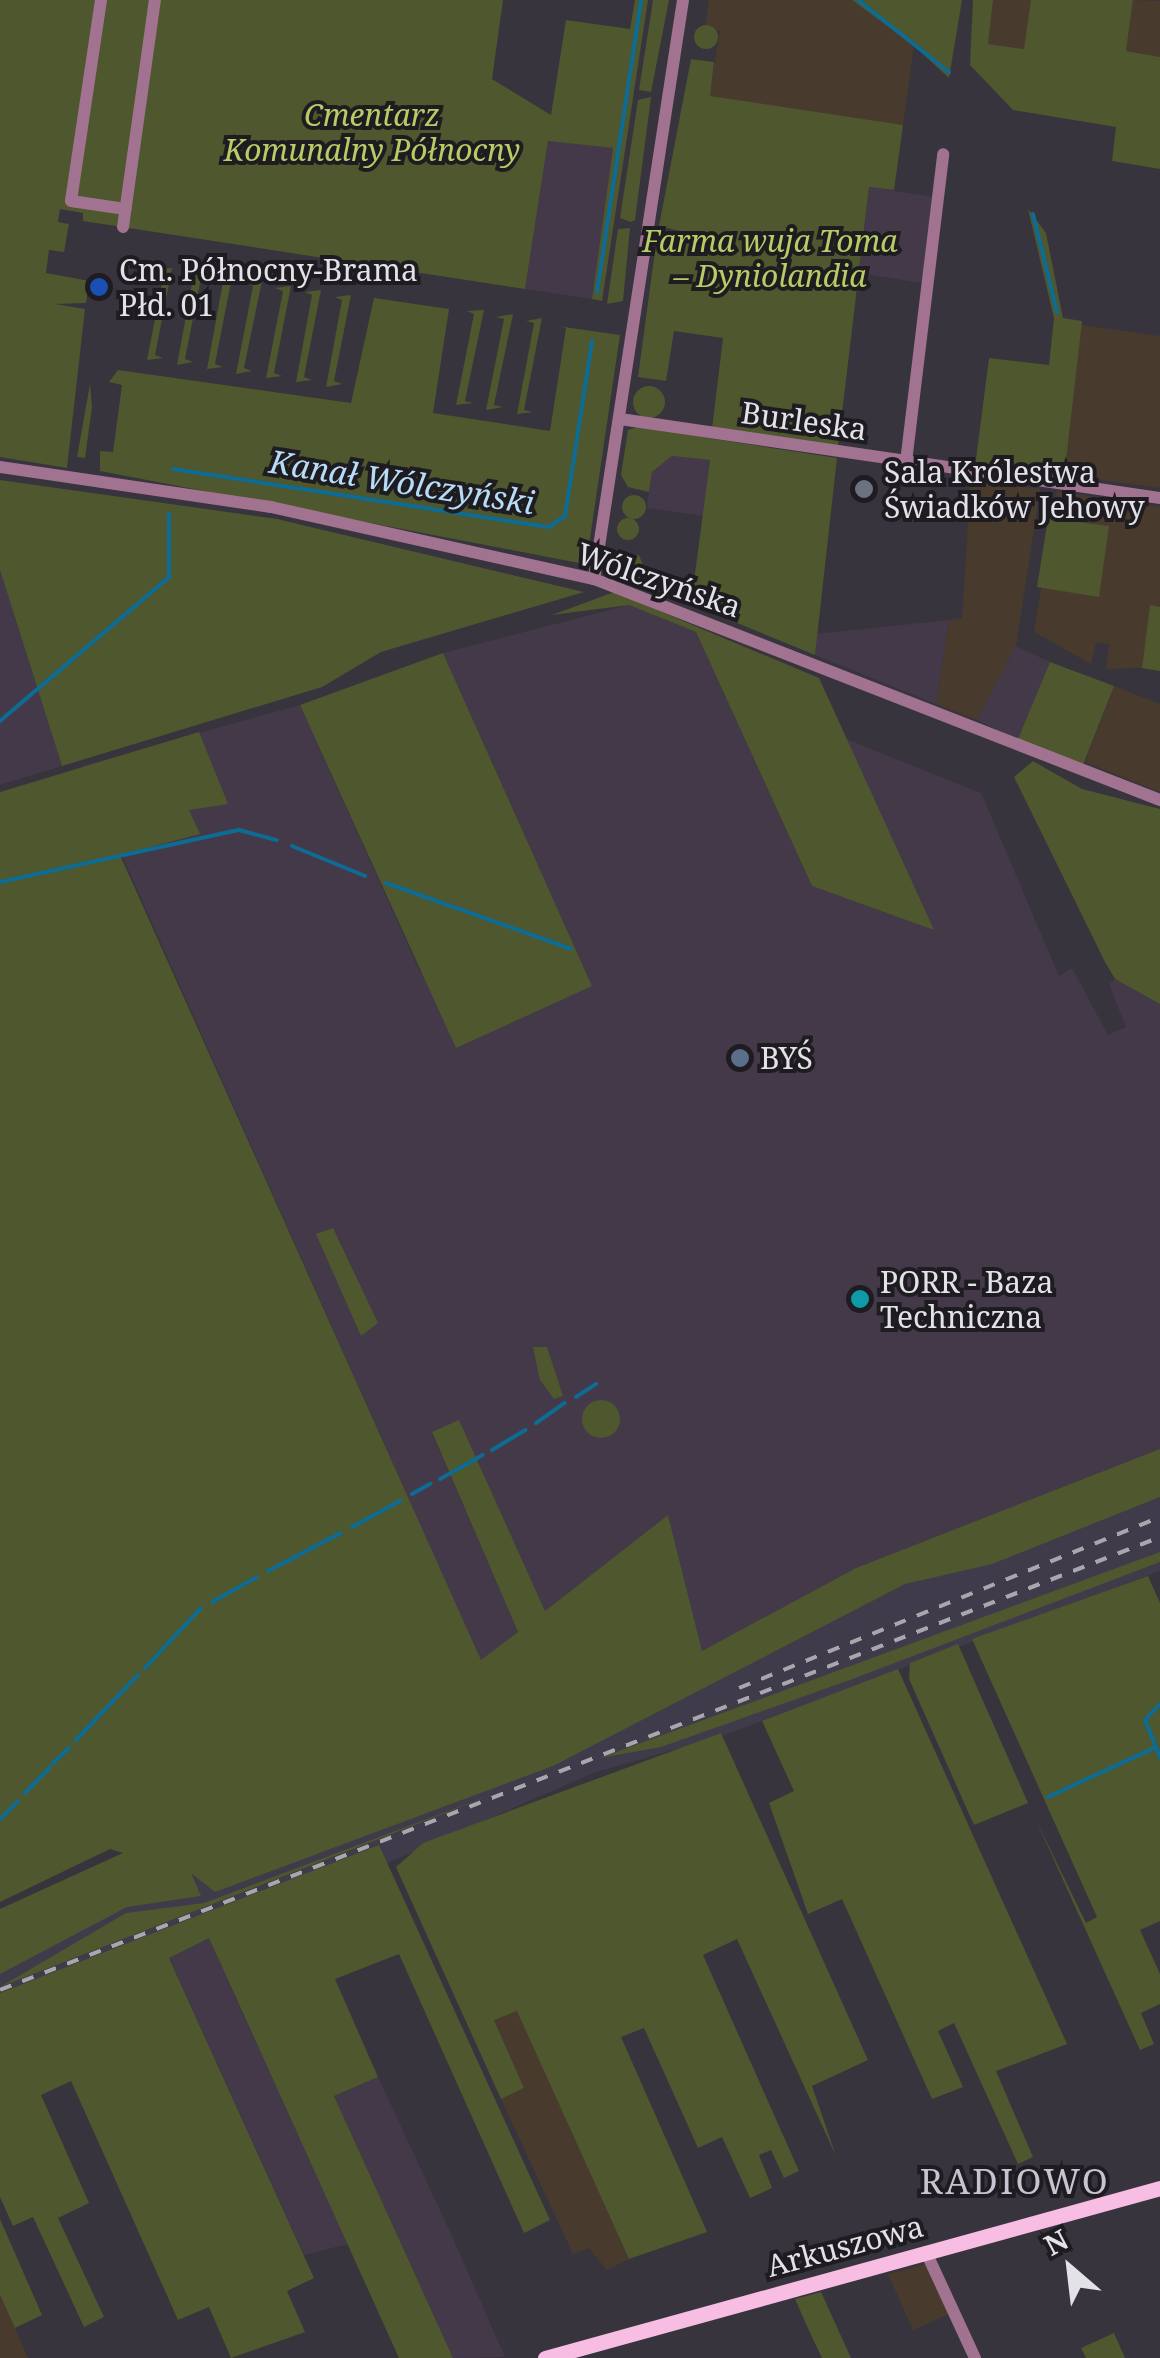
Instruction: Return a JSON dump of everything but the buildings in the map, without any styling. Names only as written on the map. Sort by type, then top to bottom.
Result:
[{"type":"main road","name":"Arkuszowa","points":[[545,2358],[1160,2188]]},
{"type":"street","points":[[101,0],[71,201],[126,210]]},
{"type":"street","points":[[123,227],[155,0]]},
{"type":"street","points":[[594,579],[683,0]]},
{"type":"street","points":[[906,462],[943,154]]},
{"type":"street","name":"Burleska","points":[[620,419],[1160,498]]},
{"type":"street","name":"Wólczyńska","points":[[0,467],[271,508],[594,579],[1160,800]]},
{"type":"street","points":[[926,2252],[975,2358]]},
{"type":"shaded area","points":[[709,0],[852,0],[914,45],[903,125],[709,96],[720,31],[705,28]]},
{"type":"shaded area","points":[[993,0],[1031,0],[1025,49],[987,44]]},
{"type":"shaded area","points":[[1133,0],[1160,1],[1160,57],[1126,51]]},
{"type":"shaded area","points":[[548,140],[613,148],[592,299],[525,289]]},
{"type":"shaded area","points":[[869,187],[934,197],[922,283],[859,273]]},
{"type":"shaded area","points":[[1081,325],[1160,336],[1160,488],[1065,475]]},
{"type":"shaded area","points":[[672,456],[710,460],[704,516],[647,508],[652,472]]},
{"type":"shaded area","points":[[971,478],[1040,489],[1016,646],[977,720],[936,704],[949,620],[962,618]]},
{"type":"shaded area","points":[[1057,491],[1160,507],[1160,607],[1150,606],[1142,668],[1106,669],[1109,644],[1096,642],[1091,664],[1034,632]]},
{"type":"shaded area","points":[[0,570],[62,766],[0,785]]},
{"type":"shaded area","points":[[629,605],[696,632],[812,886],[933,929],[846,739],[981,793],[1059,976],[1072,968],[1108,1035],[1126,1027],[1109,984],[1115,979],[1160,1004],[1160,1449],[856,1568],[702,1652],[668,1515],[545,1611],[459,1421],[432,1433],[518,1632],[481,1661],[82,766],[300,705],[420,972],[592,986],[443,653]]},
{"type":"shaded area","points":[[949,620],[936,704],[815,655],[816,634]]},
{"type":"shaded area","points":[[1016,646],[1050,662],[1019,740],[977,720]]},
{"type":"shaded area","points":[[1114,686],[1160,704],[1160,792],[1085,762]]},
{"type":"shaded area","points":[[1160,1449],[1160,1571],[722,1736],[593,1773],[0,2033],[0,1909],[123,1853],[673,1667],[856,1568]]},
{"type":"shaded area","points":[[209,1938],[348,2244],[304,2255],[169,1957]]},
{"type":"shaded area","points":[[517,2010],[629,2259],[607,2270],[589,2248],[573,2254],[501,2099],[524,2088],[494,2019]]},
{"type":"shaded area","points":[[378,2077],[505,2357],[453,2358],[334,2096]]},
{"type":"shaded area","points":[[926,2264],[949,2314],[913,2330],[888,2274]]},
{"type":"shaded area","points":[[0,2295],[15,2328],[28,2358],[0,2358]]},
{"type":"green space","name":"Cmentarz Komunalny Północny","points":[[0,0],[503,0],[492,79],[551,115],[566,20],[630,29],[635,0],[648,0],[602,301],[592,299],[613,148],[548,141],[525,289],[83,221],[83,213],[60,209],[58,222],[69,224],[64,252],[49,250],[46,273],[89,281],[86,303],[55,304],[85,309],[67,468],[0,457]]},
{"type":"green space","points":[[653,0],[669,0],[651,92],[639,90]]},
{"type":"green space","points":[[852,0],[962,0],[949,78],[913,45]]},
{"type":"green space","points":[[973,0],[993,0],[988,44],[1024,49],[1031,0],[1133,0],[1126,51],[1160,57],[1160,169],[1112,161],[1116,127],[1013,110],[970,65]]},
{"type":"green space","points":[[706,25],[718,37],[706,49],[694,37]]},
{"type":"green space","name":"Farma wuja Toma – Dyniolandia","points":[[691,59],[714,62],[710,96],[903,125],[894,190],[869,187],[838,447],[712,429],[723,338],[674,331],[666,381],[638,377],[657,236],[687,240],[689,233],[659,226]]},
{"type":"green space","points":[[651,97],[635,220],[631,222],[620,218],[638,100]]},
{"type":"green space","points":[[1028,209],[1046,233],[1063,318],[1082,321],[1064,479],[975,467],[989,358],[1049,365],[1054,318]]},
{"type":"green space","points":[[630,228],[623,301],[607,304],[618,229]]},
{"type":"green space","points":[[172,268],[155,355],[163,358],[147,360],[164,273],[156,270]]},
{"type":"green space","points":[[202,273],[185,359],[193,362],[177,365],[193,278],[186,274]]},
{"type":"green space","points":[[232,277],[215,364],[223,367],[207,369],[223,282],[215,279]]},
{"type":"green space","points":[[262,281],[244,368],[252,371],[236,374],[253,286],[245,283]]},
{"type":"green space","points":[[291,286],[274,373],[282,376],[266,378],[283,291],[275,288]]},
{"type":"green space","points":[[321,290],[304,377],[312,380],[296,382],[312,295],[305,292]]},
{"type":"green space","points":[[351,295],[334,381],[342,384],[326,387],[342,300],[335,297]]},
{"type":"green space","points":[[374,298],[449,309],[433,413],[550,431],[566,328],[557,326],[620,335],[588,552],[579,563],[100,471],[100,451],[113,452],[122,385],[109,382],[118,370],[351,403]]},
{"type":"green space","points":[[484,310],[465,401],[473,403],[456,405],[474,314],[467,311]]},
{"type":"green space","points":[[513,314],[494,405],[503,407],[486,410],[504,319],[496,317]]},
{"type":"green space","points":[[542,318],[524,410],[533,412],[517,414],[534,323],[526,321]]},
{"type":"green space","points":[[90,384],[92,407],[85,458],[77,457]]},
{"type":"green space","points":[[649,386],[660,391],[665,402],[660,413],[649,418],[638,413],[633,402],[638,391]]},
{"type":"green space","points":[[637,427],[837,458],[815,655],[691,604],[710,460],[672,456],[652,472],[649,492],[628,487],[621,475],[628,430]]},
{"type":"green space","points":[[0,480],[277,519],[584,592],[381,652],[322,687],[62,766],[0,570]]},
{"type":"green space","points":[[634,495],[643,498],[643,516],[634,519],[625,516],[622,507],[625,498]]},
{"type":"green space","points":[[628,518],[636,521],[636,537],[628,540],[620,537],[617,529],[620,521]]},
{"type":"green space","points":[[1048,518],[1109,526],[1099,597],[1037,587]]},
{"type":"green space","points":[[614,554],[639,555],[652,589],[618,576]]},
{"type":"green space","points":[[614,592],[819,678],[934,930],[812,886],[696,632],[629,605],[552,615]]},
{"type":"green space","points":[[1150,605],[1160,607],[1160,671],[1142,668]]},
{"type":"green space","points":[[443,653],[592,986],[456,1048],[300,705]]},
{"type":"green space","points":[[1050,662],[1114,686],[1083,765],[1018,739]]},
{"type":"green space","points":[[199,732],[228,804],[189,810],[200,834],[120,855],[481,1660],[518,1632],[432,1432],[459,1420],[545,1611],[668,1515],[702,1651],[856,1568],[1160,1449],[1160,1497],[992,1564],[905,1584],[553,1766],[215,1892],[191,1873],[201,1896],[127,1907],[0,1974],[0,1909],[123,1853],[110,1849],[0,1902],[0,792]]},
{"type":"green space","points":[[1033,761],[1082,789],[1160,809],[1160,1004],[1115,979],[1105,962],[1014,777]]},
{"type":"green space","points":[[333,1228],[378,1323],[361,1336],[316,1234]]},
{"type":"green space","points":[[533,1347],[547,1347],[563,1396],[554,1399],[540,1380]]},
{"type":"green space","points":[[601,1400],[615,1405],[620,1419],[615,1433],[601,1438],[587,1433],[582,1419],[587,1405]]},
{"type":"green space","points":[[1160,1552],[1160,1562],[850,1680],[661,1747],[600,1758]]},
{"type":"green space","points":[[1148,1576],[1160,1603],[1160,1921],[1140,1930],[1160,1974],[1160,2004],[1141,2013],[1154,2044],[1140,2050],[1035,1818],[1086,1923],[1097,1917],[972,1639]]},
{"type":"green space","points":[[958,1644],[1028,1803],[974,1825],[909,1679],[910,1663]]},
{"type":"green space","points":[[898,1669],[1067,2044],[996,2071],[1033,2157],[1018,2164],[954,2023],[938,2031],[963,2087],[932,2099],[842,1899],[808,1914],[769,1803],[794,1791],[762,1721]]},
{"type":"green space","points":[[721,1733],[868,2060],[812,2086],[836,2156],[737,1939],[703,1955],[799,2171],[784,2178],[771,2150],[759,2155],[772,2188],[750,2198],[722,2137],[698,2148],[644,2028],[621,2037],[707,2232],[629,2259],[517,2011],[494,2020],[524,2088],[501,2099],[396,1867],[423,1843]]},
{"type":"green space","points":[[493,1794],[0,1987],[126,1913],[204,1903]]},
{"type":"green space","points":[[379,1845],[550,2220],[524,2233],[399,1954],[335,1979],[378,2077],[334,2096],[453,2358],[399,2358],[209,1938],[169,1958],[314,2278],[287,2291],[305,2332],[231,2358],[209,2307],[178,2320],[71,2081],[41,2095],[89,2203],[58,2218],[104,2317],[84,2327],[33,2217],[13,2226],[0,2197],[0,1993]]},
{"type":"green space","points":[[0,2219],[42,2315],[15,2328],[0,2295]]},
{"type":"green space","points":[[821,2292],[851,2358],[822,2358],[795,2299]]},
{"type":"green space","points":[[1114,2333],[1125,2358],[1086,2358],[1081,2348]]},
{"type":"waterway","name":"Kanał Wólczyński","points":[[597,292],[641,0]]},
{"type":"waterway","points":[[858,0],[949,72]]},
{"type":"waterway","points":[[1033,214],[1057,312]]},
{"type":"waterway","name":"Kanał Wólczyński","points":[[173,469],[549,527],[565,516],[592,341]]},
{"type":"waterway","name":"Kanał Wólczyński","points":[[0,721],[169,577],[169,514]]},
{"type":"waterway","points":[[0,882],[239,830],[277,840]]},
{"type":"waterway","points":[[292,846],[365,876]]},
{"type":"waterway","points":[[386,883],[571,949]]},
{"type":"waterway","points":[[576,1397],[596,1384]]},
{"type":"waterway","points":[[536,1423],[565,1403]]},
{"type":"waterway","points":[[492,1450],[525,1430]]},
{"type":"waterway","points":[[440,1479],[483,1455]]},
{"type":"waterway","points":[[412,1494],[430,1484]]},
{"type":"waterway","points":[[352,1527],[400,1501]]},
{"type":"waterway","points":[[268,1571],[341,1533]]},
{"type":"waterway","points":[[212,1602],[257,1577]]},
{"type":"waterway","points":[[145,1668],[201,1608]]},
{"type":"waterway","points":[[76,1740],[138,1675]]},
{"type":"waterway","points":[[1160,1704],[1145,1720],[1160,1757]]},
{"type":"waterway","points":[[1048,1797],[1156,1747]]},
{"type":"waterway","points":[[53,1763],[69,1748]]},
{"type":"waterway","points":[[25,1793],[50,1767]]},
{"type":"waterway","points":[[0,1819],[18,1801]]},
{"type":"railway","points":[[739,1688],[1160,1517]]},
{"type":"railway","points":[[0,1990],[1160,1537]]},
{"type":"place","name":"Cm. Północny-Brama Płd. 01","points":[[99,287]]},
{"type":"place","name":"Sala Królestwa Świadków Jehowy","points":[[864,489]]},
{"type":"place","name":"BYŚ","points":[[740,1058]]},
{"type":"place","name":"PORR - Baza Techniczna","points":[[860,1299]]},
{"type":"district","name":"RADIOWO","points":[[1015,2181]]}]
